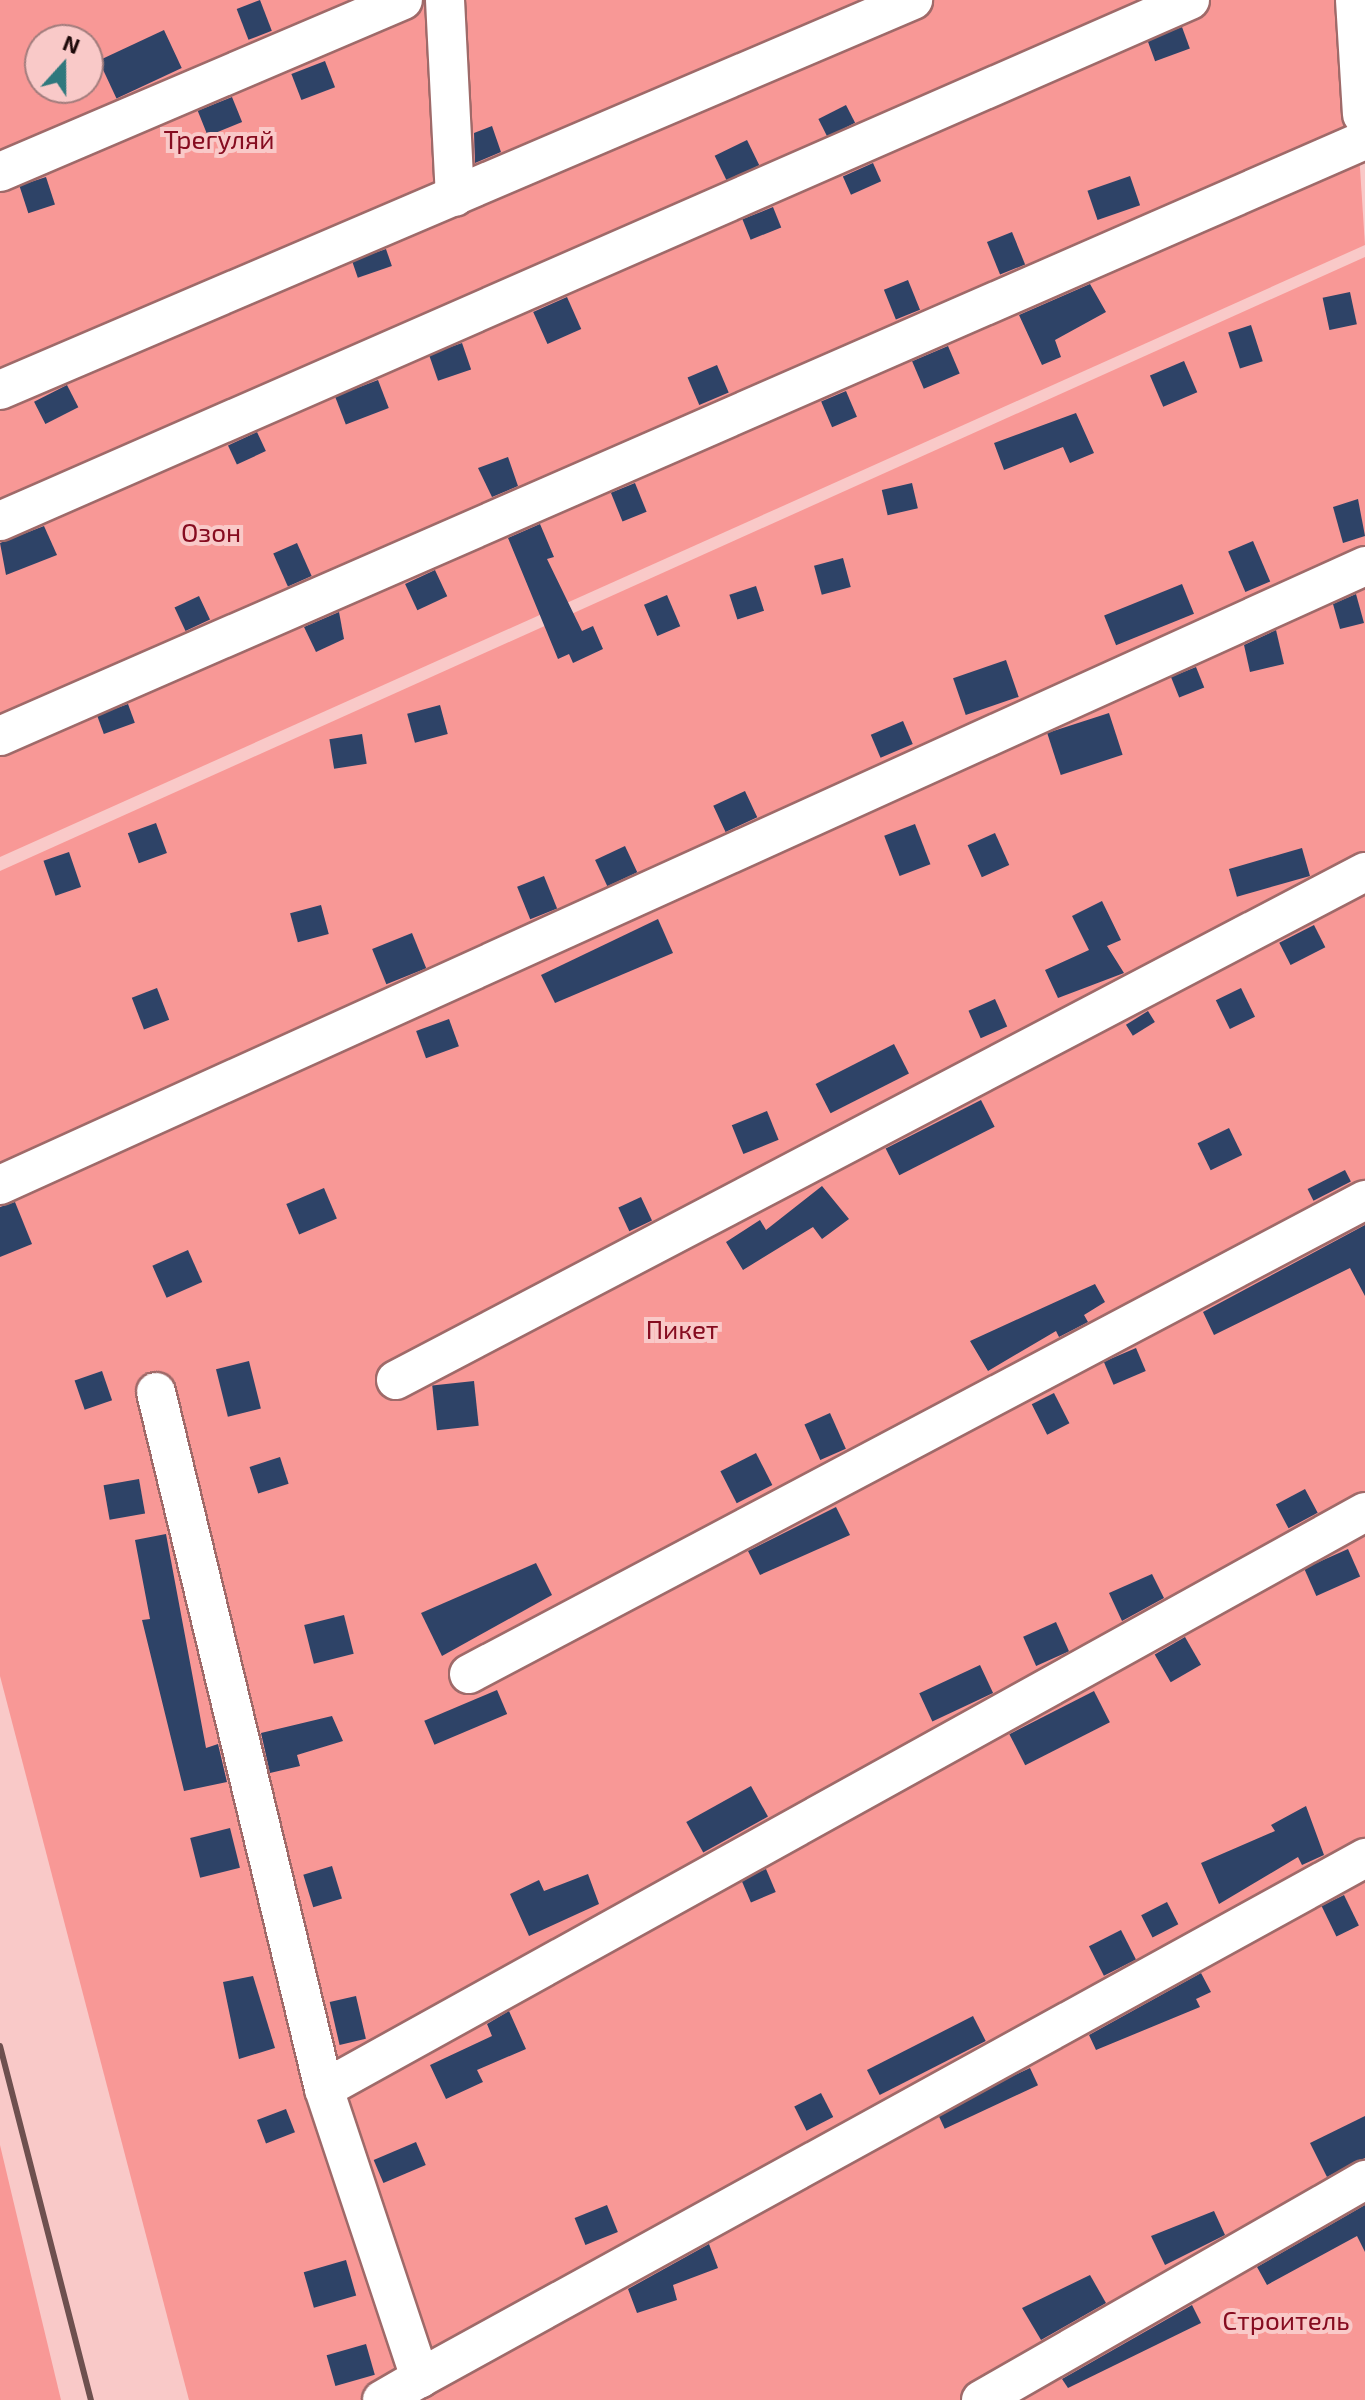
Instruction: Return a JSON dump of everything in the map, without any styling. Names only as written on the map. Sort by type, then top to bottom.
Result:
[{"type":"street","points":[[0,172],[403,0]]},
{"type":"street","points":[[445,0],[455,197]]},
{"type":"street","points":[[0,390],[913,0]]},
{"type":"street","points":[[0,521],[1190,0]]},
{"type":"street","points":[[1358,0],[1365,114]]},
{"type":"street","points":[[0,736],[1365,140]]},
{"type":"street","points":[[0,1185],[1365,566]]},
{"type":"street","points":[[396,1380],[1365,872]]},
{"type":"street","points":[[469,1674],[1365,1200]]},
{"type":"street","points":[[156,1392],[324,2089],[420,2378]]},
{"type":"street","points":[[324,2089],[1365,1512]]},
{"type":"street","points":[[382,2400],[1365,1858]]},
{"type":"street","points":[[981,2400],[1365,2180]]},
{"type":"green space","name":"Трегуляй","points":[[0,0],[893,0],[0,385]]},
{"type":"green space","name":"Озон","points":[[921,0],[1349,0],[1365,245],[0,857],[0,394]]},
{"type":"green space","name":"Пикет","points":[[1365,257],[1365,2180],[981,2400],[189,2400],[0,1676],[0,871]]},
{"type":"green space","points":[[0,2145],[36,2296],[61,2400],[0,2400]]},
{"type":"green space","name":"Строитель","points":[[1365,2182],[1365,2400],[985,2400]]},
{"type":"building","points":[[260,0],[272,31],[248,40],[237,9]]},
{"type":"building","points":[[1182,27],[1190,49],[1155,61],[1147,40]]},
{"type":"building","points":[[164,30],[182,68],[116,98],[104,72],[104,58]]},
{"type":"building","points":[[325,61],[335,87],[301,100],[291,74]]},
{"type":"building","points":[[232,97],[242,122],[208,136],[198,111]]},
{"type":"building","points":[[846,105],[855,123],[827,137],[818,119]]},
{"type":"building","points":[[492,126],[501,152],[475,163],[474,133]]},
{"type":"building","points":[[747,140],[759,165],[727,181],[715,156]]},
{"type":"building","points":[[873,163],[881,181],[851,195],[843,176]]},
{"type":"building","points":[[1130,176],[1140,205],[1098,220],[1087,191]]},
{"type":"building","points":[[46,177],[55,205],[28,213],[19,186]]},
{"type":"building","points":[[773,207],[781,227],[751,240],[742,219]]},
{"type":"building","points":[[1012,232],[1025,264],[1000,275],[987,242]]},
{"type":"building","points":[[386,249],[392,266],[358,278],[352,261]]},
{"type":"building","points":[[908,280],[920,310],[896,319],[884,290]]},
{"type":"building","points":[[1090,284],[1106,312],[1055,340],[1061,357],[1042,365],[1019,315]]},
{"type":"building","points":[[1350,292],[1357,324],[1329,330],[1323,298]]},
{"type":"building","points":[[567,297],[581,329],[547,344],[533,312]]},
{"type":"building","points":[[1251,325],[1263,361],[1240,369],[1228,332]]},
{"type":"building","points":[[462,343],[471,369],[438,381],[429,354]]},
{"type":"building","points":[[948,346],[960,374],[924,389],[912,361]]},
{"type":"building","points":[[1184,361],[1197,392],[1163,407],[1150,375]]},
{"type":"building","points":[[717,365],[729,393],[699,405],[688,378]]},
{"type":"building","points":[[378,380],[389,408],[346,424],[335,396]]},
{"type":"building","points":[[67,385],[78,407],[45,424],[34,402]]},
{"type":"building","points":[[846,391],[857,417],[832,427],[821,402]]},
{"type":"building","points":[[1076,413],[1094,453],[1070,463],[1063,447],[1004,470],[994,443]]},
{"type":"building","points":[[257,432],[266,451],[237,465],[228,446]]},
{"type":"building","points":[[508,457],[518,486],[492,497],[478,468]]},
{"type":"building","points":[[635,483],[647,512],[623,521],[611,493]]},
{"type":"building","points":[[912,483],[918,508],[888,515],[882,490]]},
{"type":"building","points":[[1358,499],[1365,536],[1343,543],[1333,507]]},
{"type":"building","points":[[540,524],[554,557],[547,559],[582,631],[593,626],[603,649],[573,663],[569,654],[558,659],[508,538]]},
{"type":"building","points":[[44,526],[57,555],[6,575],[0,543]]},
{"type":"building","points":[[1253,541],[1270,582],[1245,592],[1228,552]]},
{"type":"building","points":[[297,543],[312,576],[288,586],[273,554]]},
{"type":"building","points":[[843,558],[851,587],[822,595],[814,566]]},
{"type":"building","points":[[435,570],[447,596],[417,610],[405,584]]},
{"type":"building","points":[[1182,584],[1194,614],[1116,645],[1104,615]]},
{"type":"building","points":[[756,586],[764,611],[737,619],[729,595]]},
{"type":"building","points":[[1356,594],[1364,623],[1340,629],[1333,604]]},
{"type":"building","points":[[667,595],[680,626],[657,636],[644,605]]},
{"type":"building","points":[[199,596],[210,620],[186,631],[175,607]]},
{"type":"building","points":[[339,612],[344,639],[316,652],[304,627]]},
{"type":"building","points":[[1276,630],[1284,664],[1250,672],[1244,645]]},
{"type":"building","points":[[1006,660],[1019,697],[966,715],[953,678]]},
{"type":"building","points":[[1196,667],[1204,687],[1179,698],[1171,677]]},
{"type":"building","points":[[128,704],[135,723],[104,734],[97,715]]},
{"type":"building","points":[[440,705],[448,734],[415,743],[407,714]]},
{"type":"building","points":[[1109,713],[1123,755],[1061,775],[1047,733]]},
{"type":"building","points":[[903,721],[913,744],[881,758],[871,735]]},
{"type":"building","points":[[362,734],[367,764],[334,769],[329,739]]},
{"type":"building","points":[[745,791],[757,817],[726,832],[713,806]]},
{"type":"building","points":[[156,823],[167,853],[139,863],[128,833]]},
{"type":"building","points":[[915,824],[930,864],[900,876],[884,836]]},
{"type":"building","points":[[995,833],[1009,865],[982,877],[968,845]]},
{"type":"building","points":[[625,846],[637,872],[607,886],[595,860]]},
{"type":"building","points":[[1302,848],[1310,876],[1237,897],[1229,869]]},
{"type":"building","points":[[69,852],[81,887],[56,896],[43,861]]},
{"type":"building","points":[[544,876],[557,908],[530,919],[517,887]]},
{"type":"building","points":[[1102,901],[1121,940],[1107,946],[1124,973],[1058,998],[1045,970],[1089,950],[1072,916]]},
{"type":"building","points":[[321,905],[329,934],[298,942],[290,913]]},
{"type":"building","points":[[658,919],[673,953],[555,1003],[541,975]]},
{"type":"building","points":[[1314,925],[1325,947],[1291,965],[1279,943]]},
{"type":"building","points":[[412,933],[426,968],[386,984],[372,949]]},
{"type":"building","points":[[157,988],[169,1020],[144,1029],[132,998]]},
{"type":"building","points":[[1241,988],[1255,1017],[1230,1029],[1216,1000]]},
{"type":"building","points":[[995,999],[1007,1026],[981,1038],[969,1011]]},
{"type":"building","points":[[1148,1011],[1155,1022],[1133,1036],[1126,1025]]},
{"type":"building","points":[[449,1019],[459,1046],[426,1058],[416,1031]]},
{"type":"building","points":[[894,1044],[909,1073],[831,1113],[816,1084]]},
{"type":"building","points":[[981,1100],[995,1127],[899,1175],[886,1149]]},
{"type":"building","points":[[767,1111],[779,1140],[743,1154],[732,1125]]},
{"type":"building","points":[[1229,1128],[1242,1155],[1211,1170],[1198,1143]]},
{"type":"building","points":[[1345,1170],[1351,1182],[1313,1201],[1308,1189]]},
{"type":"building","points":[[822,1186],[849,1219],[822,1239],[813,1227],[743,1270],[726,1242],[760,1220],[766,1230]]},
{"type":"building","points":[[324,1188],[337,1218],[299,1234],[286,1204]]},
{"type":"building","points":[[641,1197],[652,1221],[629,1231],[618,1208]]},
{"type":"building","points":[[15,1202],[32,1244],[0,1257],[0,1207]]},
{"type":"building","points":[[1365,1225],[1365,1296],[1350,1268],[1214,1335],[1203,1312]]},
{"type":"building","points":[[188,1250],[202,1282],[167,1298],[152,1266]]},
{"type":"building","points":[[1095,1284],[1105,1302],[1084,1315],[1088,1322],[1059,1337],[1056,1331],[988,1371],[970,1341]]},
{"type":"building","points":[[1136,1348],[1146,1371],[1114,1385],[1104,1362]]},
{"type":"building","points":[[249,1361],[261,1409],[228,1417],[216,1369]]},
{"type":"building","points":[[102,1371],[112,1400],[85,1410],[75,1380]]},
{"type":"building","points":[[474,1381],[479,1426],[437,1430],[432,1385]]},
{"type":"building","points":[[1054,1393],[1069,1423],[1047,1435],[1032,1404]]},
{"type":"building","points":[[830,1413],[846,1449],[820,1460],[804,1424]]},
{"type":"building","points":[[756,1453],[772,1485],[737,1503],[720,1471]]},
{"type":"building","points":[[280,1457],[289,1484],[258,1494],[250,1467]]},
{"type":"building","points":[[139,1479],[145,1513],[110,1520],[104,1485]]},
{"type":"building","points":[[1305,1489],[1318,1513],[1289,1528],[1276,1504]]},
{"type":"building","points":[[836,1507],[850,1535],[760,1575],[748,1551]]},
{"type":"building","points":[[166,1534],[206,1748],[218,1744],[227,1782],[184,1791],[142,1620],[150,1619],[135,1540]]},
{"type":"building","points":[[1348,1549],[1360,1576],[1316,1596],[1304,1569]]},
{"type":"building","points":[[536,1563],[552,1595],[442,1656],[421,1613]]},
{"type":"building","points":[[1152,1574],[1164,1598],[1122,1621],[1109,1593]]},
{"type":"building","points":[[344,1615],[354,1654],[314,1664],[304,1625]]},
{"type":"building","points":[[1056,1622],[1069,1651],[1036,1666],[1023,1637]]},
{"type":"building","points":[[1185,1637],[1201,1665],[1171,1682],[1155,1654]]},
{"type":"building","points":[[980,1665],[993,1693],[932,1721],[919,1693]]},
{"type":"building","points":[[497,1690],[507,1714],[434,1745],[424,1721]]},
{"type":"building","points":[[1094,1691],[1110,1722],[1025,1765],[1009,1734]]},
{"type":"building","points":[[332,1716],[343,1741],[297,1755],[300,1766],[270,1773],[261,1733]]},
{"type":"building","points":[[751,1786],[768,1817],[703,1852],[686,1822]]},
{"type":"building","points":[[1306,1806],[1324,1855],[1302,1865],[1298,1857],[1219,1904],[1201,1863],[1275,1831],[1271,1825]]},
{"type":"building","points":[[230,1828],[240,1868],[200,1878],[190,1838]]},
{"type":"building","points":[[332,1866],[342,1899],[313,1907],[303,1875]]},
{"type":"building","points":[[766,1869],[776,1892],[751,1903],[741,1880]]},
{"type":"building","points":[[588,1874],[599,1904],[529,1936],[510,1894],[539,1880],[544,1891]]},
{"type":"building","points":[[1344,1895],[1359,1926],[1336,1937],[1322,1906]]},
{"type":"building","points":[[1167,1902],[1178,1924],[1153,1937],[1141,1915]]},
{"type":"building","points":[[1121,1930],[1136,1959],[1104,1976],[1089,1946]]},
{"type":"building","points":[[1201,1973],[1211,1992],[1196,1999],[1200,2007],[1096,2050],[1089,2035]]},
{"type":"building","points":[[253,1976],[275,2048],[239,2059],[223,1982]]},
{"type":"building","points":[[356,1996],[366,2039],[340,2045],[330,2002]]},
{"type":"building","points":[[509,2011],[526,2049],[477,2070],[483,2082],[446,2099],[430,2065],[492,2036],[487,2024]]},
{"type":"building","points":[[973,2016],[986,2041],[880,2095],[867,2070]]},
{"type":"building","points":[[1030,2068],[1038,2085],[945,2129],[937,2112]]},
{"type":"building","points":[[821,2093],[833,2117],[807,2131],[794,2107]]},
{"type":"building","points":[[286,2109],[295,2132],[266,2143],[257,2120]]},
{"type":"building","points":[[1365,2116],[1365,2158],[1327,2177],[1310,2143]]},
{"type":"building","points":[[416,2142],[426,2165],[383,2183],[374,2160]]},
{"type":"building","points":[[607,2205],[618,2232],[585,2245],[575,2218]]},
{"type":"building","points":[[1365,2205],[1365,2252],[1357,2236],[1267,2285],[1257,2267]]},
{"type":"building","points":[[1214,2211],[1225,2235],[1165,2265],[1151,2236]]},
{"type":"building","points":[[709,2244],[718,2268],[673,2285],[677,2300],[637,2313],[628,2289]]},
{"type":"building","points":[[346,2260],[356,2296],[314,2308],[304,2272]]},
{"type":"building","points":[[1090,2275],[1106,2303],[1041,2340],[1022,2308]]},
{"type":"building","points":[[1192,2305],[1201,2323],[1068,2388],[1062,2379]]},
{"type":"building","points":[[366,2344],[375,2375],[335,2386],[327,2355]]},
{"type":"railway","points":[[0,2046],[91,2400]]}]
